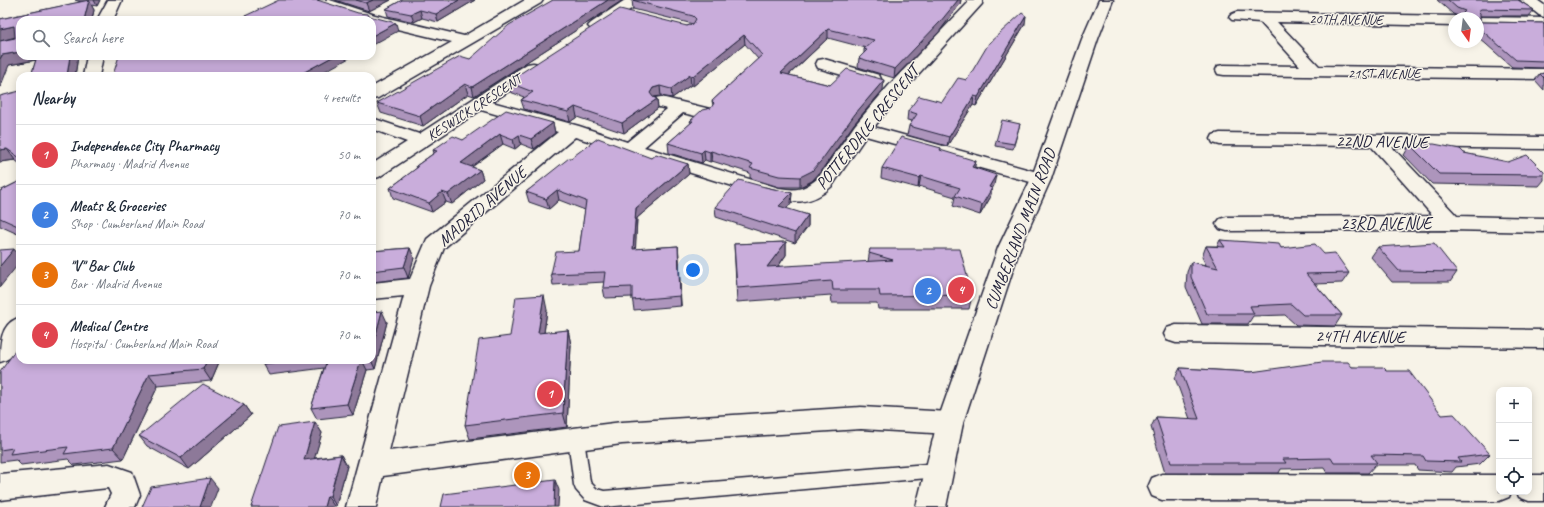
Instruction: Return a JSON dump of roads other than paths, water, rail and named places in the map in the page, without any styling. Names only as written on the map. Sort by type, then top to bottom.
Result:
[{"type":"street","points":[[107,16],[115,0]]},
{"type":"street","points":[[314,0],[364,16]]},
{"type":"street","points":[[376,92],[536,0]]},
{"type":"street","name":"POTTERDALE CRESCENT","points":[[572,130],[630,150],[772,192],[787,196],[806,196],[817,190],[825,182],[862,130],[897,87],[975,4],[975,0]]},
{"type":"street","name":"CUMBERLAND MAIN ROAD","points":[[931,507],[950,422],[1009,248],[1041,179],[1090,39],[1106,0]]},
{"type":"street","points":[[1527,0],[1544,12]]},
{"type":"street","points":[[374,16],[391,7]]},
{"type":"street","points":[[585,33],[629,9]]},
{"type":"street","name":"20TH AVENUE","points":[[1237,17],[1448,21]]},
{"type":"street","points":[[1264,17],[1316,72]]},
{"type":"street","points":[[376,19],[466,41]]},
{"type":"street","points":[[1484,22],[1544,23]]},
{"type":"street","points":[[91,72],[94,60]]},
{"type":"street","name":"KESWICK CRESCENT","points":[[376,170],[546,60]]},
{"type":"street","points":[[824,64],[897,87]]},
{"type":"street","name":"21ST AVENUE","points":[[1224,70],[1544,74]]},
{"type":"street","points":[[661,102],[704,113]]},
{"type":"street","points":[[480,104],[572,130]]},
{"type":"street","points":[[630,150],[680,107]]},
{"type":"street","points":[[376,125],[421,141]]},
{"type":"street","name":"MADRID AVENUE","points":[[361,507],[418,286],[435,244],[572,130]]},
{"type":"street","points":[[862,130],[1041,179]]},
{"type":"street","name":"22ND AVENUE","points":[[1220,139],[1544,143]]},
{"type":"street","points":[[1376,140],[1451,223]]},
{"type":"street","name":"23RD AVENUE","points":[[1227,224],[1451,223],[1544,225]]},
{"type":"street","points":[[376,291],[418,286]]},
{"type":"street","points":[[0,353],[13,327]]},
{"type":"street","name":"24TH AVENUE","points":[[1176,334],[1544,339]]},
{"type":"street","points":[[372,465],[622,433],[861,418],[950,422]]},
{"type":"street","points":[[0,487],[109,476],[122,481],[126,495],[120,507]]},
{"type":"street","points":[[1162,487],[1496,488]]},
{"type":"street","points":[[1532,488],[1544,488]]},
{"type":"lane","points":[[576,439],[582,485],[591,495],[604,499],[939,470]]},
{"type":"place","name":"Medical Centre","points":[[961,290]]},
{"type":"place","name":"Meats & Groceries","points":[[928,291]]},
{"type":"place","name":"Independence City Pharmacy","points":[[550,394]]},
{"type":"place","name":"\"V\" Bar Club","points":[[527,475]]}]
